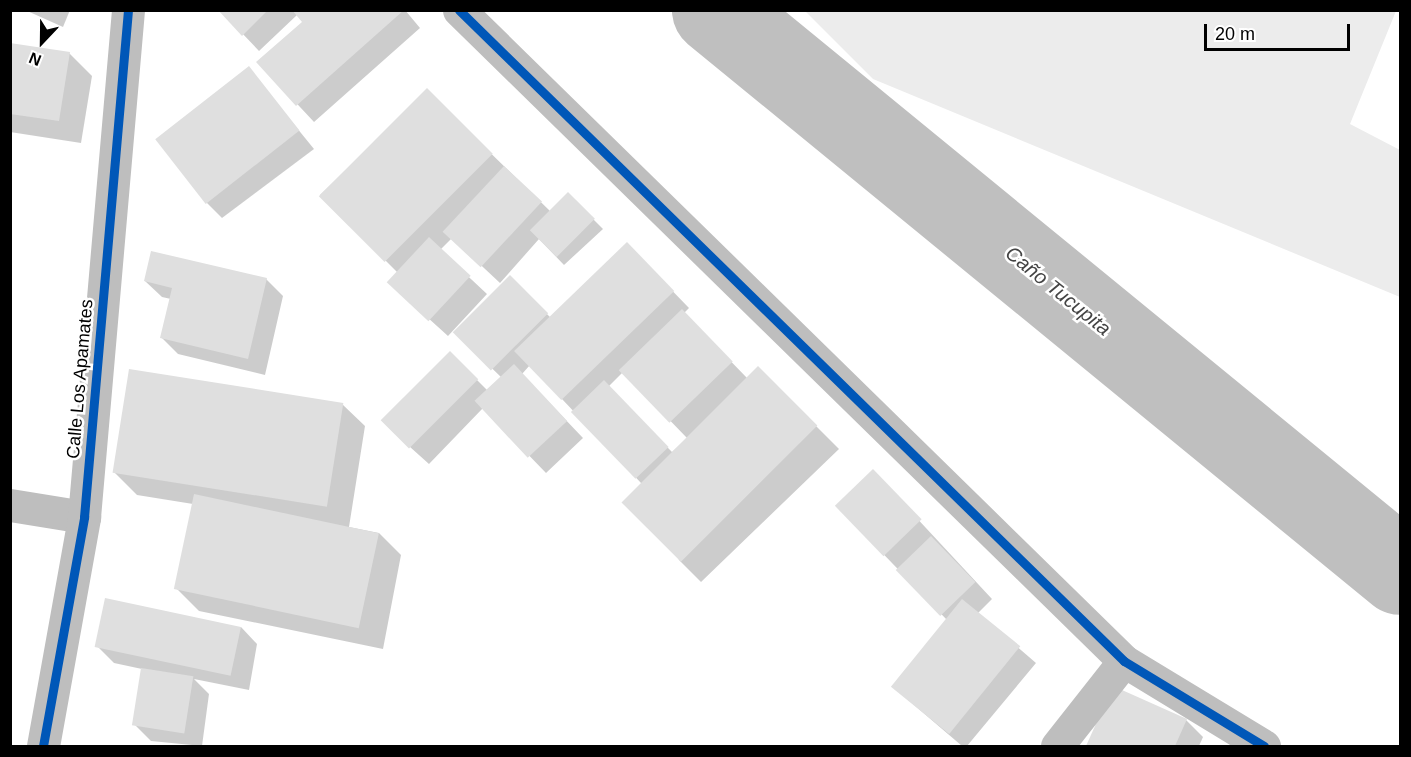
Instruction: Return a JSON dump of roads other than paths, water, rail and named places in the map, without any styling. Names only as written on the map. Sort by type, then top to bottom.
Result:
[{"type":"street","name":"Calle Los Apamates","points":[[43,747],[84,517],[128,10]]},
{"type":"street","points":[[459,10],[1124,661],[1264,747]]},
{"type":"street","points":[[10,505],[84,517]]},
{"type":"street","points":[[1057,747],[1124,661]]},
{"type":"waterway","name":"Caño Tucupita","points":[[715,10],[1400,571]]}]
